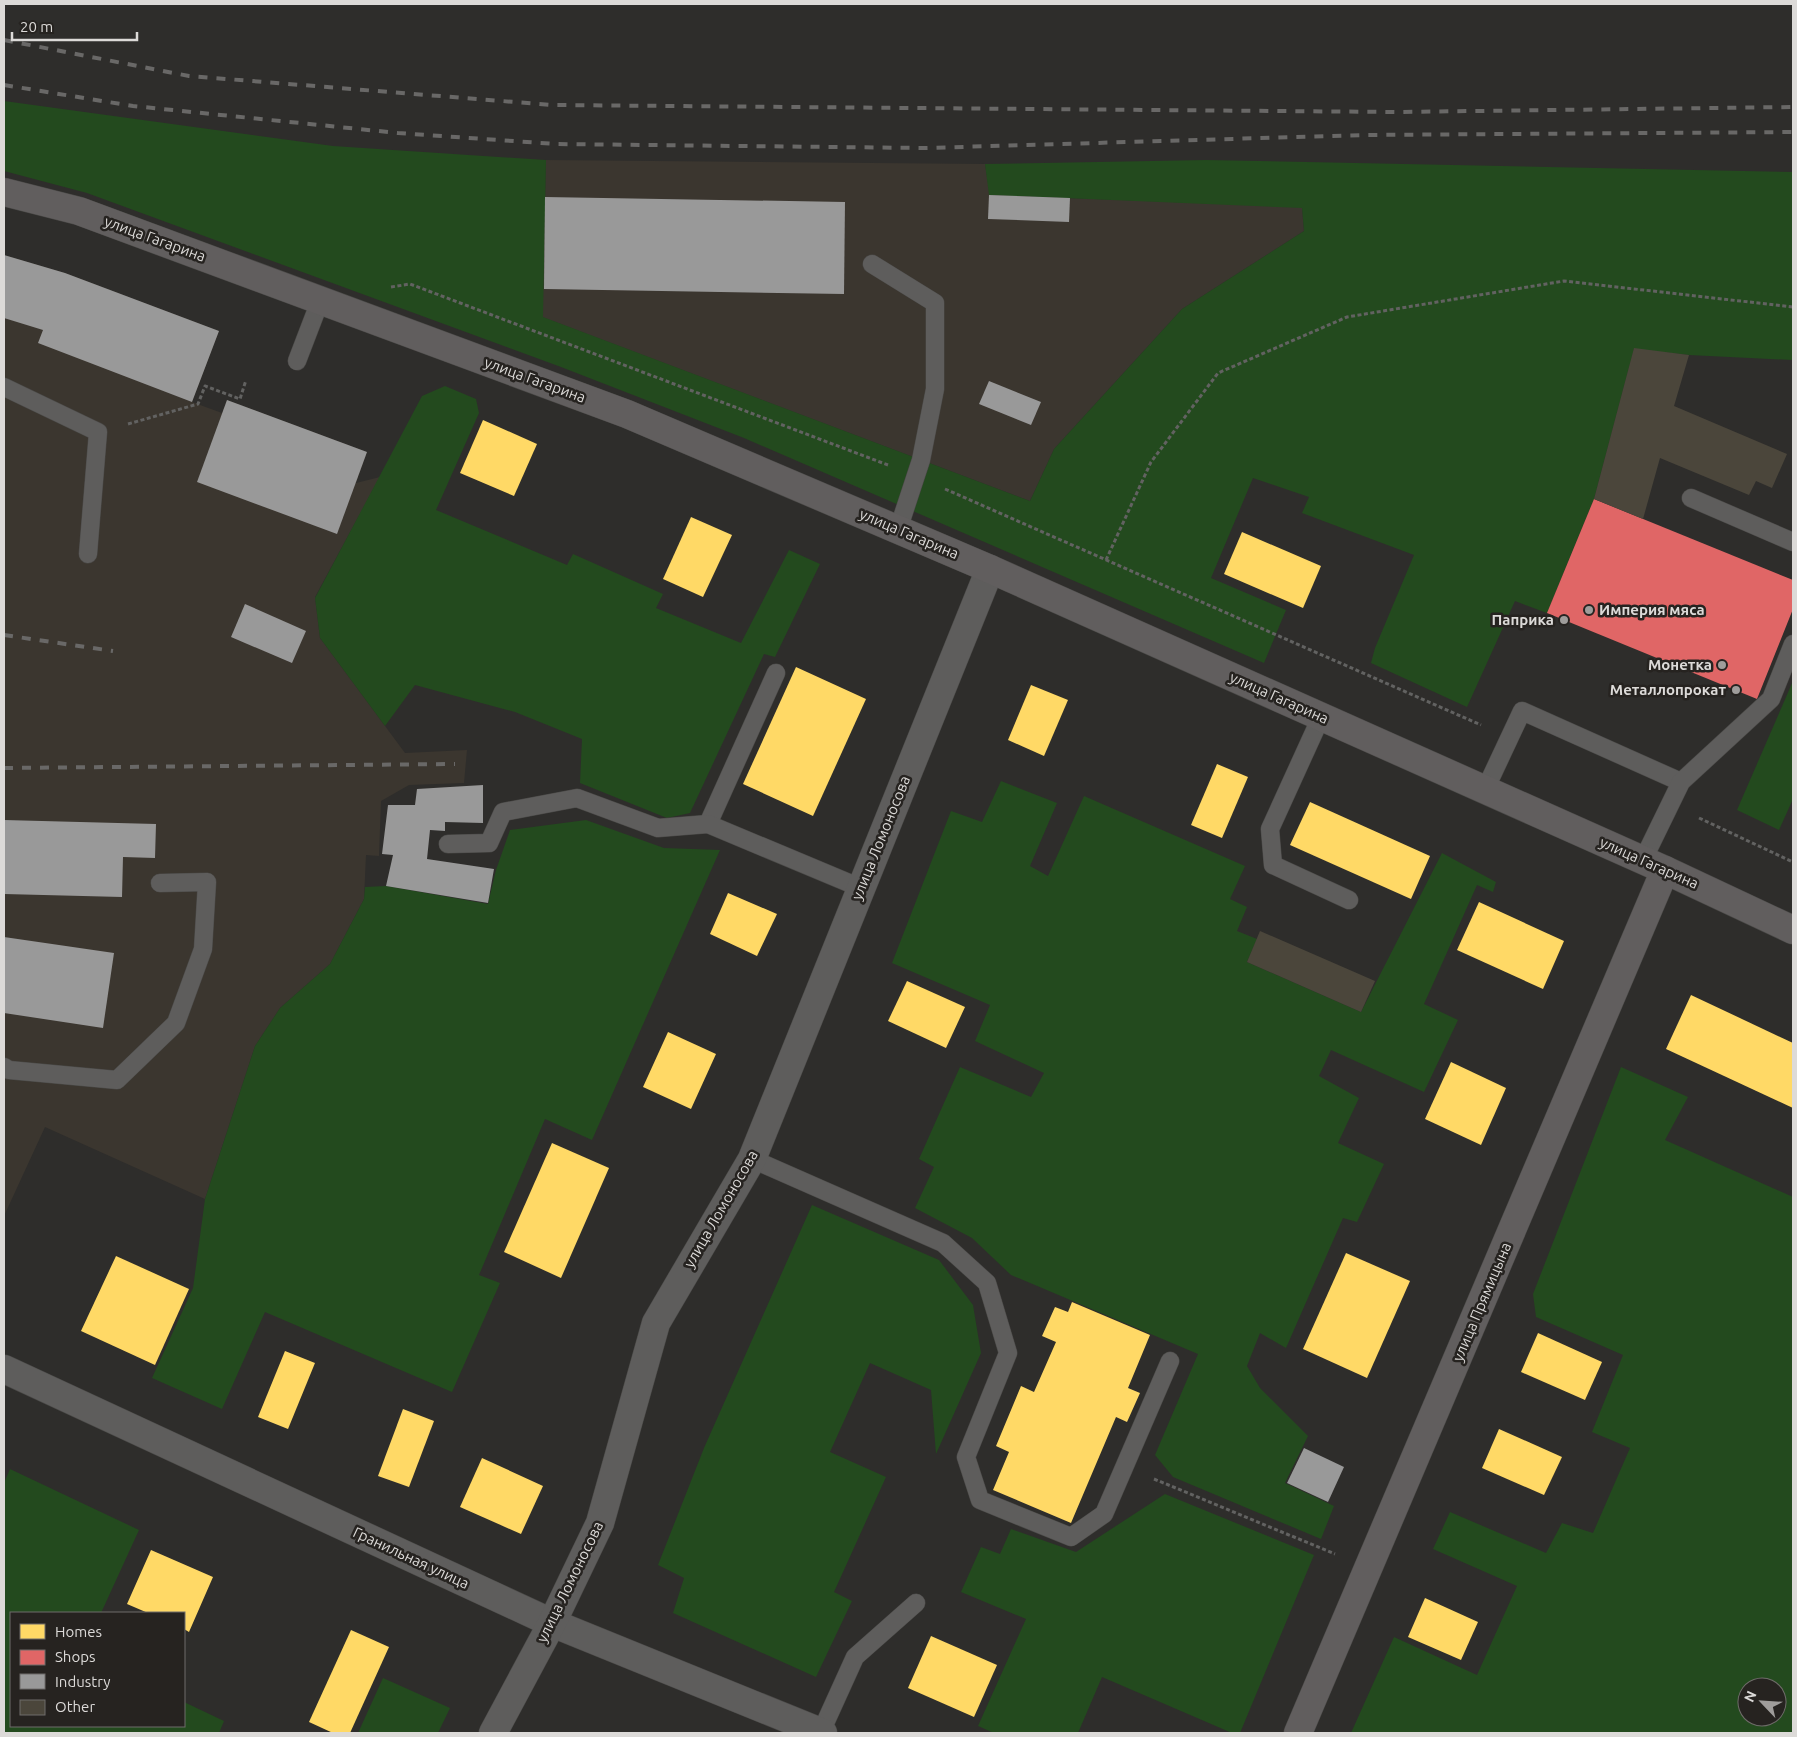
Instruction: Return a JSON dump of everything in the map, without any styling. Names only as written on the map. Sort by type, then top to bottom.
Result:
[{"type":"street","name":"улица Гагарина","points":[[4,192],[79,211],[627,414],[990,569],[1654,865],[1793,930]]},
{"type":"street","name":"улица Ломоносова","points":[[493,1733],[552,1623],[600,1523],[656,1323],[752,1159],[990,569]]},
{"type":"street","name":"улица Прямицына","points":[[1298,1733],[1369,1567],[1654,865]]},
{"type":"street","name":"Гранильная улица","points":[[4,1369],[552,1623],[822,1733]]},
{"type":"lane","points":[[872,264],[935,303],[936,389],[916,476],[898,530]]},
{"type":"lane","points":[[297,361],[320,301]]},
{"type":"lane","points":[[4,387],[98,432],[88,554]]},
{"type":"lane","points":[[1692,498],[1793,542]]},
{"type":"lane","points":[[1654,865],[1670,804],[1680,782],[1771,699],[1793,644]]},
{"type":"lane","points":[[708,824],[776,673]]},
{"type":"lane","points":[[1485,790],[1522,711],[1680,782]]},
{"type":"lane","points":[[1321,717],[1270,829],[1273,865],[1349,900]]},
{"type":"lane","points":[[448,844],[489,843],[503,812],[577,798],[658,828],[708,824],[861,888]]},
{"type":"lane","points":[[4,1067],[9,1070],[118,1080],[176,1022],[203,949],[207,882],[160,883]]},
{"type":"lane","points":[[752,1159],[943,1243],[987,1283],[1008,1354],[966,1457],[980,1500],[1071,1537],[1104,1514],[1170,1361]]},
{"type":"lane","points":[[822,1733],[855,1658],[916,1603]]},
{"type":"path","points":[[1106,560],[1151,462],[1218,373],[1347,317],[1564,281],[1793,307]]},
{"type":"path","points":[[383,289],[410,284],[916,476],[1509,738]]},
{"type":"path","points":[[98,432],[198,404],[205,386],[240,399],[246,380]]},
{"type":"path","points":[[1670,804],[1793,862]]},
{"type":"path","points":[[1125,1467],[1369,1567]]},
{"type":"shaded area","points":[[546,160],[985,164],[990,195],[1302,207],[1304,231],[1182,309],[1054,449],[1030,501],[542,317]]},
{"type":"shaded area","points":[[4,255],[65,273],[219,331],[192,402],[222,413],[227,400],[367,452],[356,483],[380,477],[315,597],[320,638],[405,753],[467,750],[464,783],[409,785],[381,801],[379,856],[366,855],[364,899],[330,964],[280,1008],[255,1046],[205,1199],[45,1127],[4,1216]]},
{"type":"green space","points":[[4,101],[333,146],[546,160],[543,317],[1030,501],[1054,449],[1182,309],[1304,231],[1302,208],[989,195],[985,164],[1206,160],[1793,172],[1793,360],[1689,355],[1634,349],[1594,499],[1547,613],[1515,601],[1467,707],[1371,663],[1375,648],[1414,555],[1302,513],[1309,497],[1253,478],[1211,578],[1286,610],[1264,663],[744,438],[561,367],[87,193],[4,171]]},
{"type":"green space","points":[[445,386],[476,399],[479,413],[436,510],[567,565],[573,554],[663,594],[656,608],[741,643],[789,550],[820,564],[775,657],[764,654],[690,813],[667,818],[580,783],[582,739],[515,712],[415,685],[385,726],[320,638],[315,598],[422,396]]},
{"type":"green space","points":[[1793,681],[1793,799],[1779,830],[1737,810]]},
{"type":"green space","points":[[1001,781],[1057,803],[1030,866],[1048,876],[1084,796],[1245,866],[1230,899],[1247,907],[1237,931],[1257,939],[1247,962],[1361,1012],[1442,853],[1496,882],[1493,892],[1477,885],[1424,1004],[1458,1020],[1424,1092],[1331,1050],[1319,1076],[1359,1098],[1338,1143],[1384,1164],[1357,1222],[1343,1218],[1286,1348],[1260,1333],[1247,1366],[1260,1388],[1308,1436],[1285,1483],[1334,1506],[1321,1539],[1173,1477],[1155,1455],[1198,1354],[1011,1275],[972,1238],[915,1208],[934,1167],[919,1159],[960,1067],[1031,1097],[1044,1073],[975,1041],[990,1005],[892,963],[951,811],[982,822]]},
{"type":"green space","points":[[586,820],[664,848],[720,850],[592,1140],[545,1119],[479,1275],[500,1283],[452,1392],[265,1312],[222,1409],[152,1378],[193,1288],[205,1199],[255,1046],[280,1008],[330,964],[364,899],[365,887],[386,886],[488,904],[496,870],[510,830]]},
{"type":"green space","points":[[1621,1067],[1688,1097],[1665,1140],[1793,1197],[1793,1733],[1351,1733],[1394,1637],[1477,1675],[1517,1586],[1433,1549],[1450,1512],[1546,1553],[1562,1523],[1593,1533],[1630,1448],[1592,1432],[1623,1355],[1536,1317],[1533,1294]]},
{"type":"green space","points":[[812,1205],[939,1260],[973,1305],[981,1353],[936,1454],[931,1390],[870,1363],[830,1452],[886,1477],[834,1592],[852,1601],[816,1677],[673,1613],[684,1578],[658,1565],[704,1448]]},
{"type":"green space","points":[[10,1469],[139,1530],[101,1612],[10,1612],[10,1727],[185,1727],[185,1702],[224,1721],[219,1733],[4,1733],[4,1483]]},
{"type":"green space","points":[[1165,1494],[1314,1555],[1240,1733],[1232,1733],[1102,1677],[1078,1733],[994,1733],[978,1726],[1026,1619],[961,1592],[981,1547],[1000,1554],[1011,1529],[1076,1552]]},
{"type":"green space","points":[[383,1678],[450,1708],[438,1733],[358,1733]]},
{"type":"building: Homes","points":[[483,420],[537,444],[514,496],[460,473]]},
{"type":"building: Homes","points":[[691,517],[732,535],[703,597],[663,579]]},
{"type":"building: Homes","points":[[1242,532],[1321,566],[1303,608],[1224,574]]},
{"type":"building: Homes","points":[[796,667],[866,699],[813,816],[743,784]]},
{"type":"building: Homes","points":[[1031,685],[1068,700],[1044,756],[1008,740]]},
{"type":"building: Homes","points":[[1217,764],[1248,777],[1222,838],[1191,825]]},
{"type":"building: Homes","points":[[1310,802],[1430,856],[1411,899],[1290,845]]},
{"type":"building: Homes","points":[[728,893],[777,914],[757,956],[710,934]]},
{"type":"building: Homes","points":[[1479,902],[1564,941],[1543,989],[1457,950]]},
{"type":"building: Homes","points":[[907,981],[965,1007],[946,1048],[888,1021]]},
{"type":"building: Homes","points":[[1691,995],[1793,1043],[1793,1108],[1666,1049]]},
{"type":"building: Homes","points":[[668,1032],[716,1054],[691,1109],[643,1087]]},
{"type":"building: Homes","points":[[1451,1062],[1506,1088],[1481,1145],[1425,1119]]},
{"type":"building: Homes","points":[[552,1143],[609,1168],[561,1278],[504,1252]]},
{"type":"building: Homes","points":[[1346,1253],[1410,1281],[1367,1378],[1303,1349]]},
{"type":"building: Homes","points":[[116,1256],[189,1289],[155,1365],[81,1331]]},
{"type":"building: Homes","points":[[1072,1302],[1150,1335],[1128,1388],[1140,1393],[1127,1422],[1116,1417],[1071,1523],[993,1490],[1009,1452],[996,1446],[1021,1386],[1034,1392],[1056,1342],[1042,1336],[1055,1307],[1068,1312]]},
{"type":"building: Homes","points":[[1538,1333],[1602,1362],[1585,1400],[1521,1372]]},
{"type":"building: Homes","points":[[285,1351],[315,1363],[288,1429],[258,1417]]},
{"type":"building: Homes","points":[[403,1409],[434,1421],[409,1487],[378,1476]]},
{"type":"building: Homes","points":[[1499,1429],[1562,1457],[1544,1495],[1482,1468]]},
{"type":"building: Homes","points":[[482,1458],[543,1486],[521,1534],[460,1507]]},
{"type":"building: Homes","points":[[151,1550],[213,1577],[189,1632],[185,1630],[185,1612],[146,1612],[127,1604]]},
{"type":"building: Homes","points":[[1425,1598],[1478,1622],[1461,1660],[1408,1637]]},
{"type":"building: Homes","points":[[351,1630],[389,1647],[350,1733],[333,1733],[309,1722]]},
{"type":"building: Homes","points":[[931,1636],[997,1665],[974,1717],[908,1688]]},
{"type":"building: Shops","points":[[1594,499],[1793,580],[1793,609],[1757,699],[1547,613]]},
{"type":"building: Industry","points":[[989,195],[1070,198],[1069,222],[988,219]]},
{"type":"building: Industry","points":[[545,197],[845,202],[844,294],[544,289]]},
{"type":"building: Industry","points":[[4,255],[65,273],[219,331],[192,402],[38,343],[43,330],[4,318]]},
{"type":"building: Industry","points":[[989,381],[1041,402],[1031,425],[979,404]]},
{"type":"building: Industry","points":[[227,400],[367,452],[337,534],[197,482]]},
{"type":"building: Industry","points":[[245,604],[306,631],[292,663],[231,637]]},
{"type":"building: Industry","points":[[483,785],[483,823],[445,822],[445,831],[430,830],[427,859],[494,869],[488,903],[386,886],[393,855],[382,854],[388,805],[415,805],[417,789]]},
{"type":"building: Industry","points":[[4,820],[156,824],[155,858],[123,857],[122,897],[4,894]]},
{"type":"building: Industry","points":[[4,937],[114,953],[103,1028],[4,1013]]},
{"type":"building: Industry","points":[[1304,1448],[1344,1467],[1328,1502],[1287,1483]]},
{"type":"building: Other","points":[[1634,348],[1689,355],[1674,406],[1787,454],[1772,488],[1756,481],[1749,495],[1660,458],[1643,519],[1594,499]]},
{"type":"building: Other","points":[[1260,931],[1375,981],[1361,1012],[1247,962]]},
{"type":"railway","points":[[4,40],[189,76],[552,105],[1395,112],[1793,107]]},
{"type":"railway","points":[[4,85],[133,106],[398,133],[555,144],[926,148],[1364,135],[1793,132]]},
{"type":"railway","points":[[4,635],[113,651]]},
{"type":"railway","points":[[4,768],[455,764]]},
{"type":"place","name":"Империя мяса","points":[[1589,610]]},
{"type":"place","name":"Паприка","points":[[1564,620]]},
{"type":"place","name":"Монетка","points":[[1722,665]]},
{"type":"place","name":"Металлопрокат","points":[[1736,690]]}]
